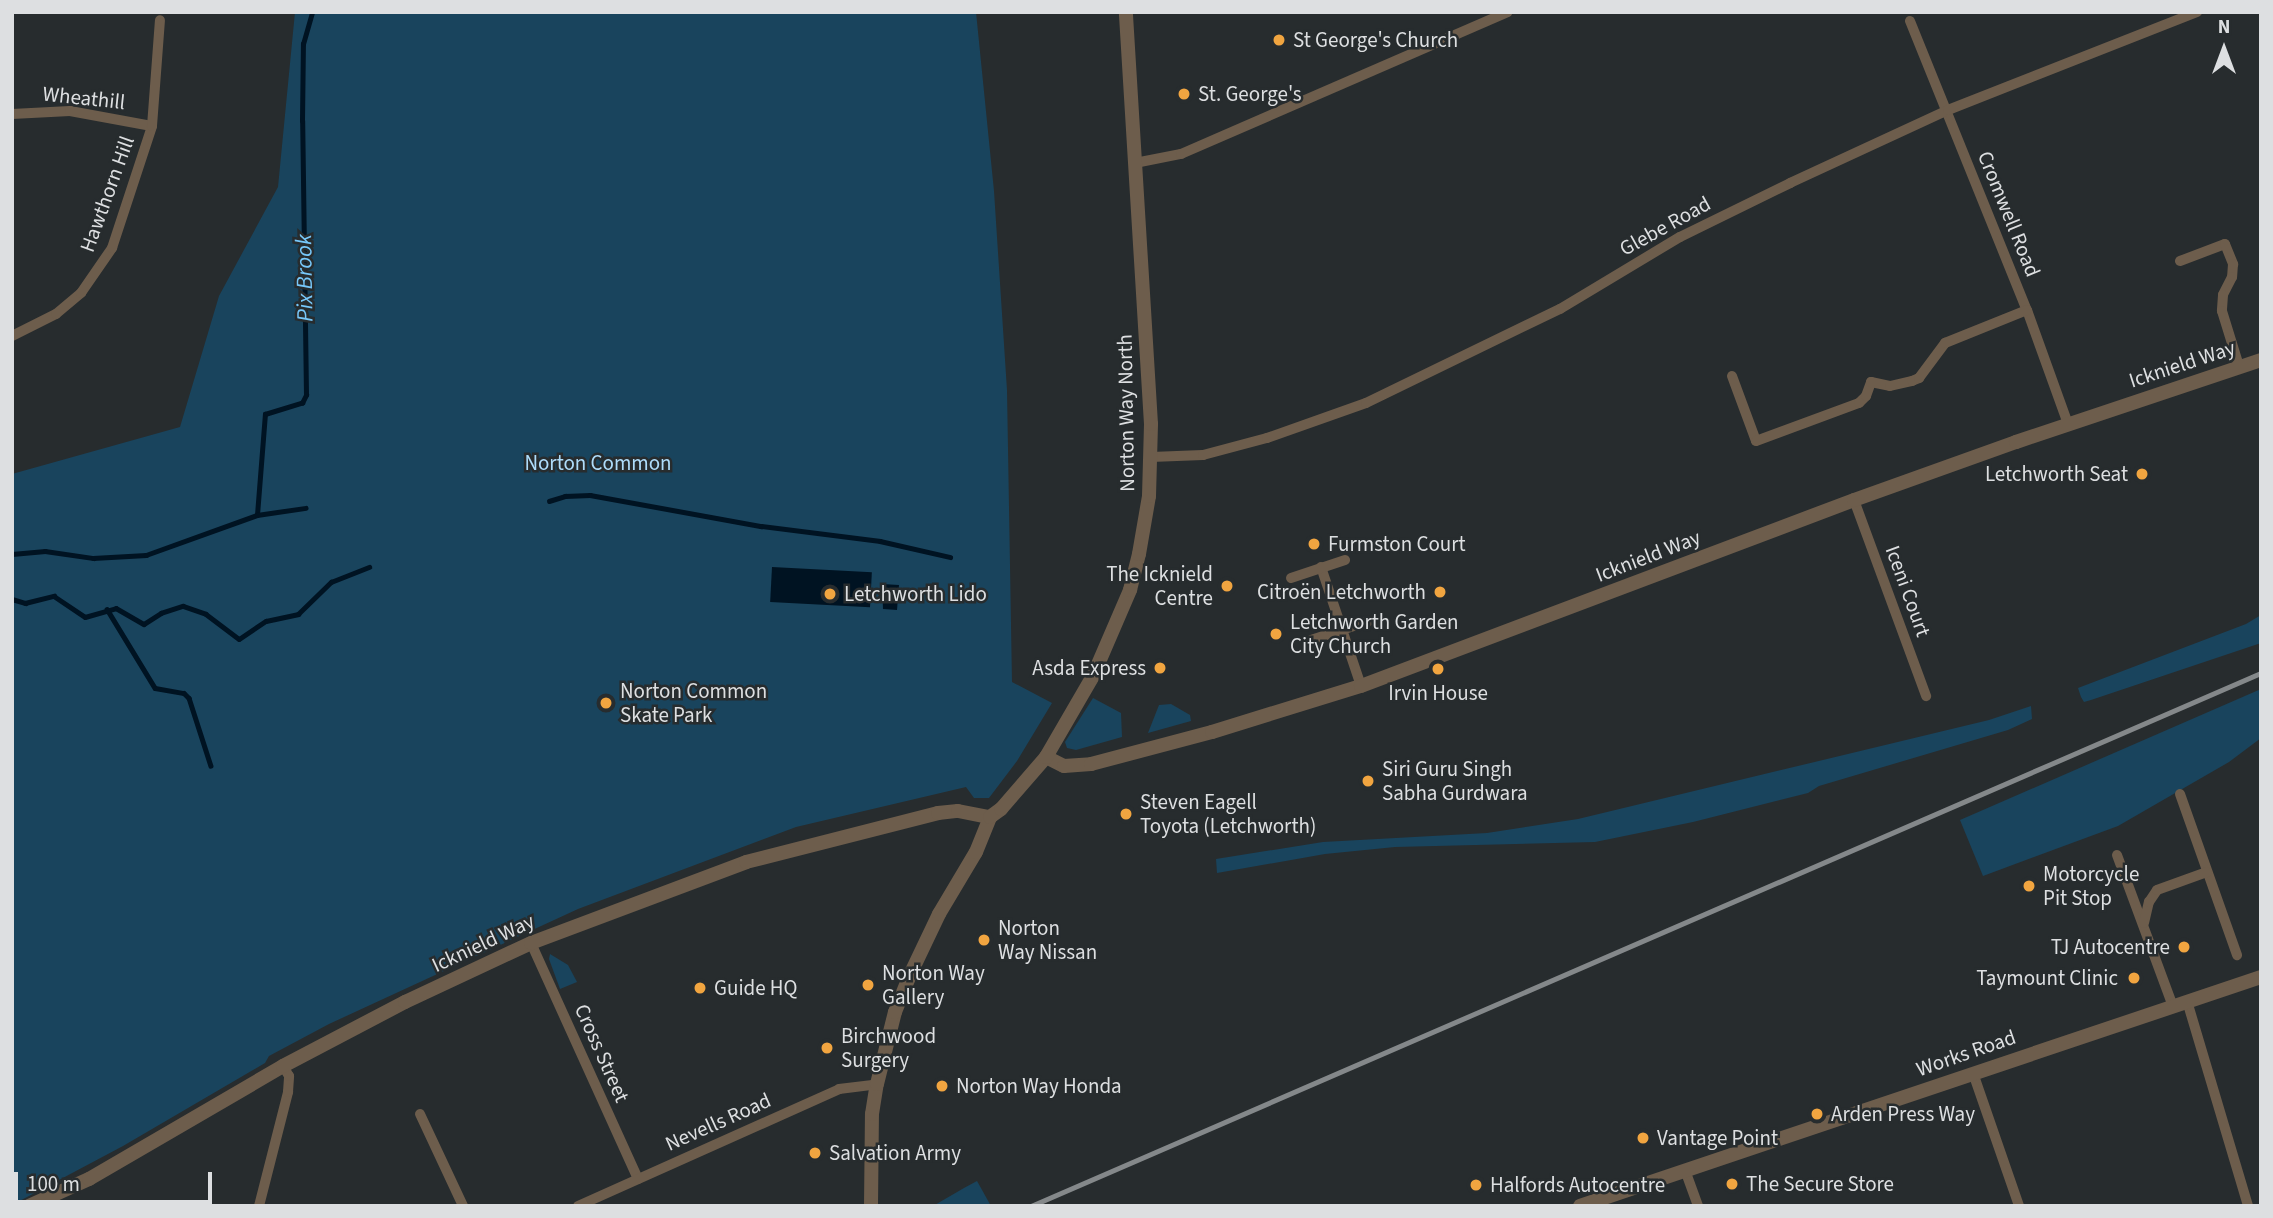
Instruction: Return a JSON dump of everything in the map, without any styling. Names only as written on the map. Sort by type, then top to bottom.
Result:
[{"type":"street","name":"Norton Way North","points":[[872,1206],[872,1114],[895,1012],[939,914],[976,852],[990,817],[1001,809],[1046,757],[1103,656],[1130,590],[1147,515],[1151,457],[1126,12]]},
{"type":"street","points":[[1135,163],[1181,154],[1507,12]]},
{"type":"street","name":"Glebe Road","points":[[1151,457],[1202,455],[1267,438],[1366,404],[1560,309],[1680,237],[1948,110],[2197,12]]},
{"type":"street","name":"Hawthorn Hill","points":[[12,336],[56,314],[81,293],[104,263],[120,229],[152,126],[160,20]]},
{"type":"street","name":"Cromwell Road","points":[[1910,21],[2027,310],[2068,424]]},
{"type":"street","name":"Wheathill","points":[[12,114],[70,111],[152,126]]},
{"type":"street","points":[[2180,261],[2225,244],[2233,264],[2222,311],[2239,366]]},
{"type":"street","points":[[1732,376],[1756,440],[1859,403],[1866,396],[1871,382],[1890,386],[1919,378],[1945,343],[2027,310]]},
{"type":"street","name":"Icknield Way","points":[[1046,757],[1064,766],[1091,764],[1212,732],[1361,686],[1853,500],[2068,424],[2261,360]]},
{"type":"street","name":"Iceni Court","points":[[1853,500],[1926,696]]},
{"type":"street","points":[[1291,578],[1345,560]]},
{"type":"street","points":[[1321,567],[1361,686]]},
{"type":"street","points":[[1311,640],[1369,621]]},
{"type":"street","points":[[2180,794],[2237,955]]},
{"type":"street","name":"Icknield Way","points":[[29,1206],[89,1179],[283,1066],[405,1002],[531,943],[746,862],[938,813],[958,811],[990,817]]},
{"type":"street","points":[[2118,855],[2144,923],[2180,1004],[2248,1206]]},
{"type":"street","points":[[2144,923],[2149,902],[2157,890],[2207,872]]},
{"type":"street","name":"Cross Street","points":[[531,943],[638,1178]]},
{"type":"street","name":"Works Road","points":[[1580,1206],[2261,977]]},
{"type":"street","points":[[259,1206],[288,1092],[289,1076],[283,1066]]},
{"type":"street","points":[[1973,1073],[2019,1206]]},
{"type":"street","name":"Nevells Road","points":[[578,1206],[839,1089],[877,1084]]},
{"type":"street","points":[[420,1114],[463,1206]]},
{"type":"street","points":[[1685,1170],[1699,1206]]},
{"type":"green space","name":"Norton Common","points":[[295,12],[976,12],[994,191],[1007,390],[1012,682],[1052,703],[1017,761],[989,798],[974,798],[966,787],[796,827],[578,909],[329,1024],[269,1056],[265,1063],[123,1146],[12,1205],[12,474],[180,427],[219,296],[278,187]]},
{"type":"green space","points":[[2261,615],[2261,643],[2091,700],[2084,702],[2081,697],[2078,688],[2246,624]]},
{"type":"green space","points":[[2261,689],[2261,738],[2229,762],[2118,826],[1983,876],[1960,820]]},
{"type":"green space","points":[[1093,698],[1121,713],[1122,737],[1076,750],[1067,748],[1065,742]]},
{"type":"green space","points":[[1171,704],[1190,715],[1191,721],[1148,733],[1159,705]]},
{"type":"green space","points":[[2031,706],[2032,719],[2008,730],[1819,786],[1808,793],[1693,822],[1595,842],[1395,847],[1325,854],[1217,873],[1216,859],[1323,842],[1487,833],[1578,819],[1989,720]]},
{"type":"green space","points":[[550,954],[568,965],[577,982],[560,989],[549,959]]},
{"type":"green space","points":[[977,1181],[991,1206],[933,1206],[964,1188]]},
{"type":"shaded area","points":[[772,567],[872,572],[870,607],[770,602]]},
{"type":"shaded area","points":[[882,584],[899,585],[897,610],[883,609]]},
{"type":"waterway","name":"Pix Brook","points":[[257,515],[265,414],[302,403],[306,395],[303,44],[312,12]]},
{"type":"waterway","points":[[549,501],[565,496],[590,495],[761,526],[880,541],[950,557]]},
{"type":"waterway","name":"Pix Brook","points":[[12,554],[45,551],[93,558],[146,555],[257,515],[305,508]]},
{"type":"waterway","points":[[12,599],[25,603],[54,596],[85,617],[116,608],[144,624],[161,613],[183,606],[206,614],[239,639],[266,621],[298,614],[331,582],[369,567]]},
{"type":"waterway","points":[[107,609],[155,688],[184,693],[189,698],[211,766]]},
{"type":"railway","points":[[1031,1206],[2261,673]]},
{"type":"place","name":"St George's Church","points":[[1279,40]]},
{"type":"place","name":"St. George's","points":[[1184,94]]},
{"type":"place","name":"Letchworth Seat","points":[[2142,474]]},
{"type":"place","name":"Furmston Court","points":[[1314,544]]},
{"type":"place","name":"The Icknield Centre","points":[[1227,586]]},
{"type":"place","name":"Citroën Letchworth","points":[[1440,592]]},
{"type":"place","name":"Letchworth Lido","points":[[830,594]]},
{"type":"place","name":"Letchworth Garden City Church","points":[[1276,634]]},
{"type":"place","name":"Asda Express","points":[[1160,668]]},
{"type":"place","name":"Irvin House","points":[[1438,669]]},
{"type":"place","name":"Norton Common Skate Park","points":[[606,703]]},
{"type":"place","name":"Siri Guru Singh Sabha Gurdwara","points":[[1368,781]]},
{"type":"place","name":"Steven Eagell Toyota (Letchworth)","points":[[1126,814]]},
{"type":"place","name":"Motorcycle Pit Stop","points":[[2029,886]]},
{"type":"place","name":"Norton Way Nissan","points":[[984,940]]},
{"type":"place","name":"TJ Autocentre","points":[[2184,947]]},
{"type":"place","name":"Taymount Clinic","points":[[2134,978]]},
{"type":"place","name":"Norton Way Gallery","points":[[868,985]]},
{"type":"place","name":"Guide HQ","points":[[700,988]]},
{"type":"place","name":"Birchwood Surgery","points":[[827,1048]]},
{"type":"place","name":"Norton Way Honda","points":[[942,1086]]},
{"type":"place","name":"Arden Press Way","points":[[1817,1114]]},
{"type":"place","name":"Vantage Point","points":[[1643,1138]]},
{"type":"place","name":"Salvation Army","points":[[815,1153]]},
{"type":"place","name":"The Secure Store","points":[[1732,1184]]},
{"type":"place","name":"Halfords Autocentre","points":[[1476,1185]]}]
